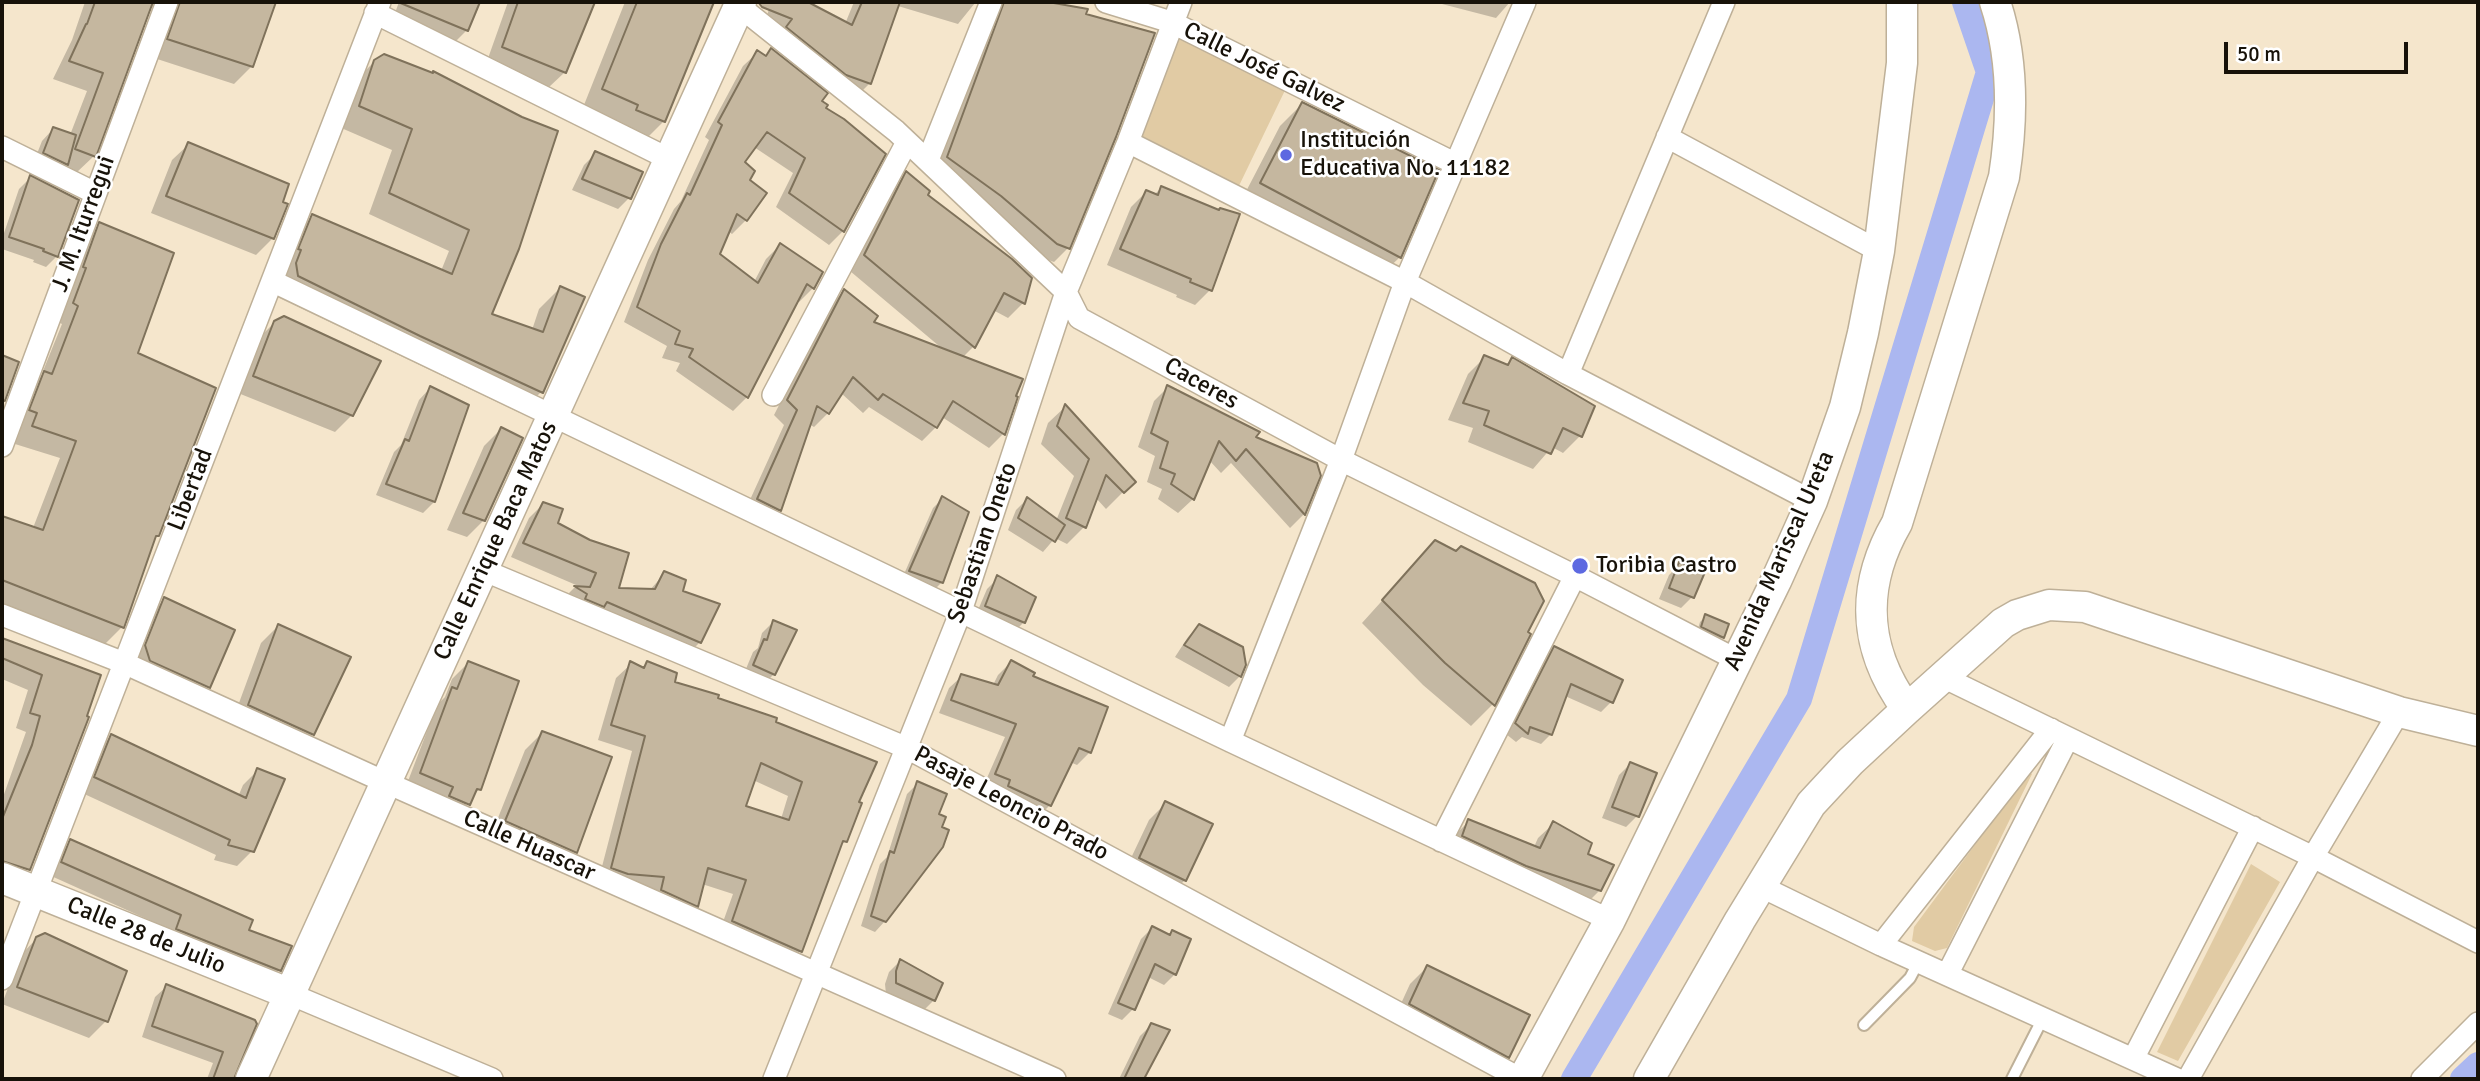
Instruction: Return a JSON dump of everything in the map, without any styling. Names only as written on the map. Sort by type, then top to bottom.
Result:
[{"type":"street","name":"J. M. Iturregui","points":[[2,446],[167,2]]},
{"type":"street","points":[[928,160],[991,2]]},
{"type":"street","name":"Calle José Galvez","points":[[1106,2],[1171,22],[1456,164]]},
{"type":"street","name":"Sebastian Oneto","points":[[774,1079],[961,611],[1066,292],[1128,142],[1171,22],[1181,2]]},
{"type":"street","points":[[1230,741],[1340,460],[1405,282],[1525,2]]},
{"type":"street","points":[[1569,374],[1724,2]]},
{"type":"street","name":"Avenida Mariscal Ureta","points":[[1522,1079],[1610,920],[1776,581],[1812,501],[1845,407],[1879,251],[1902,63],[1902,2]]},
{"type":"street","points":[[1907,709],[1893,690],[1875,648],[1870,605],[1882,552],[1897,523],[2004,177],[2009,143],[2010,74],[1995,2]]},
{"type":"street","name":"Caceres","points":[[740,4],[928,160],[1066,292],[1079,318],[1340,460],[1575,576],[1737,660]]},
{"type":"street","name":"Calle Enrique Baca Matos","points":[[251,1079],[740,4]]},
{"type":"street","points":[[378,8],[669,159]]},
{"type":"street","name":"Libertad","points":[[2,979],[378,8]]},
{"type":"street","points":[[1667,137],[1879,251]]},
{"type":"street","points":[[773,395],[907,142]]},
{"type":"street","points":[[1128,142],[1405,282],[1569,374],[1812,501]]},
{"type":"street","points":[[2,147],[95,193]]},
{"type":"street","points":[[272,281],[1230,741],[1610,920]]},
{"type":"street","name":"Pasaje Leoncio Prado","points":[[483,570],[908,748],[1522,1079]]},
{"type":"street","points":[[1441,841],[1575,576]]},
{"type":"street","points":[[1649,1079],[1811,804],[1850,762],[1941,676],[2017,615],[2049,605],[2085,607],[2399,712],[2478,731]]},
{"type":"street","name":"Calle Huascar","points":[[2,615],[124,663],[385,782],[1055,1079]]},
{"type":"street","points":[[1941,676],[2313,856],[2478,942]]},
{"type":"street","points":[[2188,1079],[2313,856],[2399,712]]},
{"type":"street","points":[[1881,944],[2059,734]]},
{"type":"street","points":[[1948,973],[2059,734]]},
{"type":"street","points":[[2133,1059],[2253,827]]},
{"type":"street","name":"Calle 28 de Julio","points":[[2,878],[290,994]]},
{"type":"street","points":[[1760,887],[2177,1079]]},
{"type":"street","points":[[290,994],[492,1079]]},
{"type":"street","points":[[2422,1079],[2478,1023]]},
{"type":"lane","points":[[1864,1025],[1910,978],[1919,961]]},
{"type":"lane","points":[[2012,1079],[2043,1018]]},
{"type":"shaded area","points":[[1171,22],[1290,80],[1235,194],[1128,142]]},
{"type":"shaded area","points":[[2029,772],[2032,774],[1947,948],[1935,951],[1912,941],[1914,927]]},
{"type":"shaded area","points":[[2251,864],[2280,882],[2178,1061],[2157,1052]]},
{"type":"building","points":[[95,2],[153,2],[96,157],[75,149],[103,73],[69,61]]},
{"type":"building","points":[[180,2],[276,2],[253,67],[167,39]]},
{"type":"building","points":[[398,2],[480,2],[468,31]]},
{"type":"building","points":[[518,2],[595,2],[566,73],[502,47]]},
{"type":"building","points":[[637,2],[714,2],[665,122],[636,110],[638,105],[602,89]]},
{"type":"building","points":[[758,2],[808,2],[852,25],[862,2],[900,2],[871,84],[846,75],[786,27],[792,19],[762,7]]},
{"type":"building","points":[[1004,2],[1048,2],[1088,9],[1086,14],[1155,33],[1070,249],[1057,244],[1001,196],[947,157]]},
{"type":"building","points":[[771,48],[828,93],[822,101],[828,105],[826,108],[844,119],[886,154],[844,232],[789,193],[805,158],[767,132],[745,162],[755,171],[750,180],[767,193],[747,221],[737,214],[720,254],[758,283],[780,243],[823,272],[814,289],[807,284],[748,398],[689,357],[693,349],[675,344],[680,331],[637,307],[661,244],[687,193],[690,195],[722,125],[718,122],[757,50],[766,56]]},
{"type":"building","points":[[384,54],[433,71],[522,117],[558,131],[519,249],[492,314],[543,332],[560,286],[585,297],[543,393],[298,276],[296,263],[301,250],[298,249],[312,214],[452,274],[469,230],[389,193],[412,129],[359,106],[374,60]]},
{"type":"building","points":[[1302,102],[1439,170],[1401,258],[1260,183]]},
{"type":"building","points":[[53,127],[76,135],[68,165],[43,153]]},
{"type":"building","points":[[188,142],[289,184],[283,202],[288,204],[274,239],[166,196]]},
{"type":"building","points":[[595,151],[643,172],[631,199],[582,179]]},
{"type":"building","points":[[906,171],[930,191],[928,195],[1012,259],[1032,278],[1025,304],[1004,293],[975,348],[864,255]]},
{"type":"building","points":[[30,175],[79,200],[58,257],[43,251],[44,249],[9,237]]},
{"type":"building","points":[[1161,186],[1219,210],[1220,208],[1240,214],[1212,291],[1190,282],[1191,279],[1120,249],[1146,190],[1158,195]]},
{"type":"building","points":[[99,222],[174,253],[138,353],[216,388],[159,536],[156,536],[124,628],[2,580],[2,516],[43,530],[76,441],[32,426],[37,413],[29,410],[44,371],[52,374],[78,306],[73,303]]},
{"type":"building","points":[[844,289],[878,316],[874,322],[1023,379],[1016,396],[1018,397],[1005,435],[953,401],[937,428],[883,394],[878,400],[853,377],[829,414],[817,406],[781,511],[757,499],[797,410],[787,400]]},
{"type":"building","points":[[284,316],[381,361],[353,416],[253,376],[274,321]]},
{"type":"building","points":[[2,355],[19,362],[5,401],[2,400]]},
{"type":"building","points":[[1484,355],[1508,365],[1512,357],[1595,406],[1582,437],[1563,428],[1551,454],[1484,425],[1489,411],[1463,403]]},
{"type":"building","points":[[1167,385],[1260,432],[1256,437],[1317,463],[1321,476],[1305,515],[1246,449],[1236,461],[1219,441],[1194,500],[1171,484],[1175,474],[1160,468],[1168,442],[1151,433]]},
{"type":"building","points":[[430,386],[469,405],[435,502],[386,484],[405,439],[409,441]]},
{"type":"building","points":[[1065,404],[1136,482],[1124,493],[1106,475],[1086,528],[1066,518],[1089,459],[1057,426]]},
{"type":"building","points":[[501,427],[523,438],[485,521],[463,513]]},
{"type":"building","points":[[942,496],[969,512],[943,583],[909,571]]},
{"type":"building","points":[[1027,497],[1065,525],[1055,542],[1018,518]]},
{"type":"building","points":[[543,502],[563,509],[558,523],[590,540],[629,553],[619,588],[655,589],[664,571],[686,580],[683,591],[720,604],[701,643],[607,602],[604,607],[585,599],[587,594],[574,586],[590,587],[596,573],[523,543]]},
{"type":"building","points":[[1435,540],[1456,551],[1461,546],[1535,583],[1544,601],[1528,632],[1531,634],[1495,706],[1445,663],[1382,600]]},
{"type":"building","points":[[1679,562],[1705,572],[1694,598],[1669,588]]},
{"type":"building","points":[[997,575],[1036,597],[1025,623],[985,606]]},
{"type":"building","points":[[164,597],[235,630],[210,688],[150,661],[145,645]]},
{"type":"building","points":[[1705,614],[1729,624],[1724,638],[1701,627]]},
{"type":"building","points":[[773,620],[797,630],[775,675],[753,665],[764,639],[767,640]]},
{"type":"building","points":[[278,624],[351,657],[314,735],[248,705]]},
{"type":"building","points":[[1199,624],[1243,647],[1246,665],[1241,677],[1184,645]]},
{"type":"building","points":[[2,638],[101,675],[87,716],[89,717],[30,870],[2,861],[2,819],[32,745],[40,716],[30,713],[42,675],[2,658]]},
{"type":"building","points":[[1554,646],[1623,680],[1613,703],[1571,684],[1552,735],[1530,727],[1528,734],[1515,723]]},
{"type":"building","points":[[1011,660],[1035,673],[1033,676],[1108,707],[1091,753],[1079,748],[1051,806],[1008,786],[1010,780],[995,774],[1016,724],[951,700],[961,674],[998,685]]},
{"type":"building","points":[[468,661],[519,681],[481,790],[477,789],[470,805],[449,796],[453,787],[420,773],[452,687],[457,689]]},
{"type":"building","points":[[630,661],[644,668],[647,661],[677,673],[675,682],[719,695],[718,698],[777,718],[776,722],[877,762],[859,802],[862,803],[847,842],[843,841],[802,952],[732,921],[746,880],[708,868],[698,907],[661,890],[664,877],[628,874],[611,868],[645,736],[611,725]],"holes":[[[761,763],[802,782],[789,820],[746,806]]]},
{"type":"building","points":[[542,731],[612,757],[577,853],[505,821]]},
{"type":"building","points":[[111,734],[246,798],[257,768],[285,779],[254,852],[228,845],[230,840],[94,777]]},
{"type":"building","points":[[1630,762],[1657,773],[1639,817],[1612,807]]},
{"type":"building","points":[[917,781],[947,794],[939,814],[946,817],[942,827],[949,830],[943,847],[886,922],[871,916],[890,851],[894,853]]},
{"type":"building","points":[[1165,801],[1213,824],[1186,881],[1139,858]]},
{"type":"building","points":[[1468,819],[1540,848],[1553,821],[1592,843],[1588,854],[1614,865],[1601,891],[1526,866],[1462,836]]},
{"type":"building","points":[[70,839],[253,920],[249,930],[292,946],[281,971],[176,929],[181,915],[61,862]]},
{"type":"building","points":[[1152,926],[1170,935],[1172,930],[1191,939],[1176,975],[1155,964],[1135,1010],[1118,1003]]},
{"type":"building","points":[[45,933],[127,971],[108,1022],[17,987],[36,937]]},
{"type":"building","points":[[900,959],[943,983],[935,1001],[896,983]]},
{"type":"building","points":[[1427,965],[1530,1015],[1509,1058],[1409,1004]]},
{"type":"building","points":[[166,984],[255,1020],[257,1024],[234,1079],[213,1079],[223,1052],[152,1026]]},
{"type":"building","points":[[1151,1023],[1170,1030],[1144,1079],[1124,1079]]},
{"type":"waterway","points":[[1574,1079],[1799,699],[1989,72],[1965,2]]},
{"type":"waterway","points":[[2463,1079],[2478,1065]]},
{"type":"place","name":"Institución Educativa No. 11182","points":[[1286,155]]},
{"type":"place","name":"Toribia Castro","points":[[1580,566]]}]
